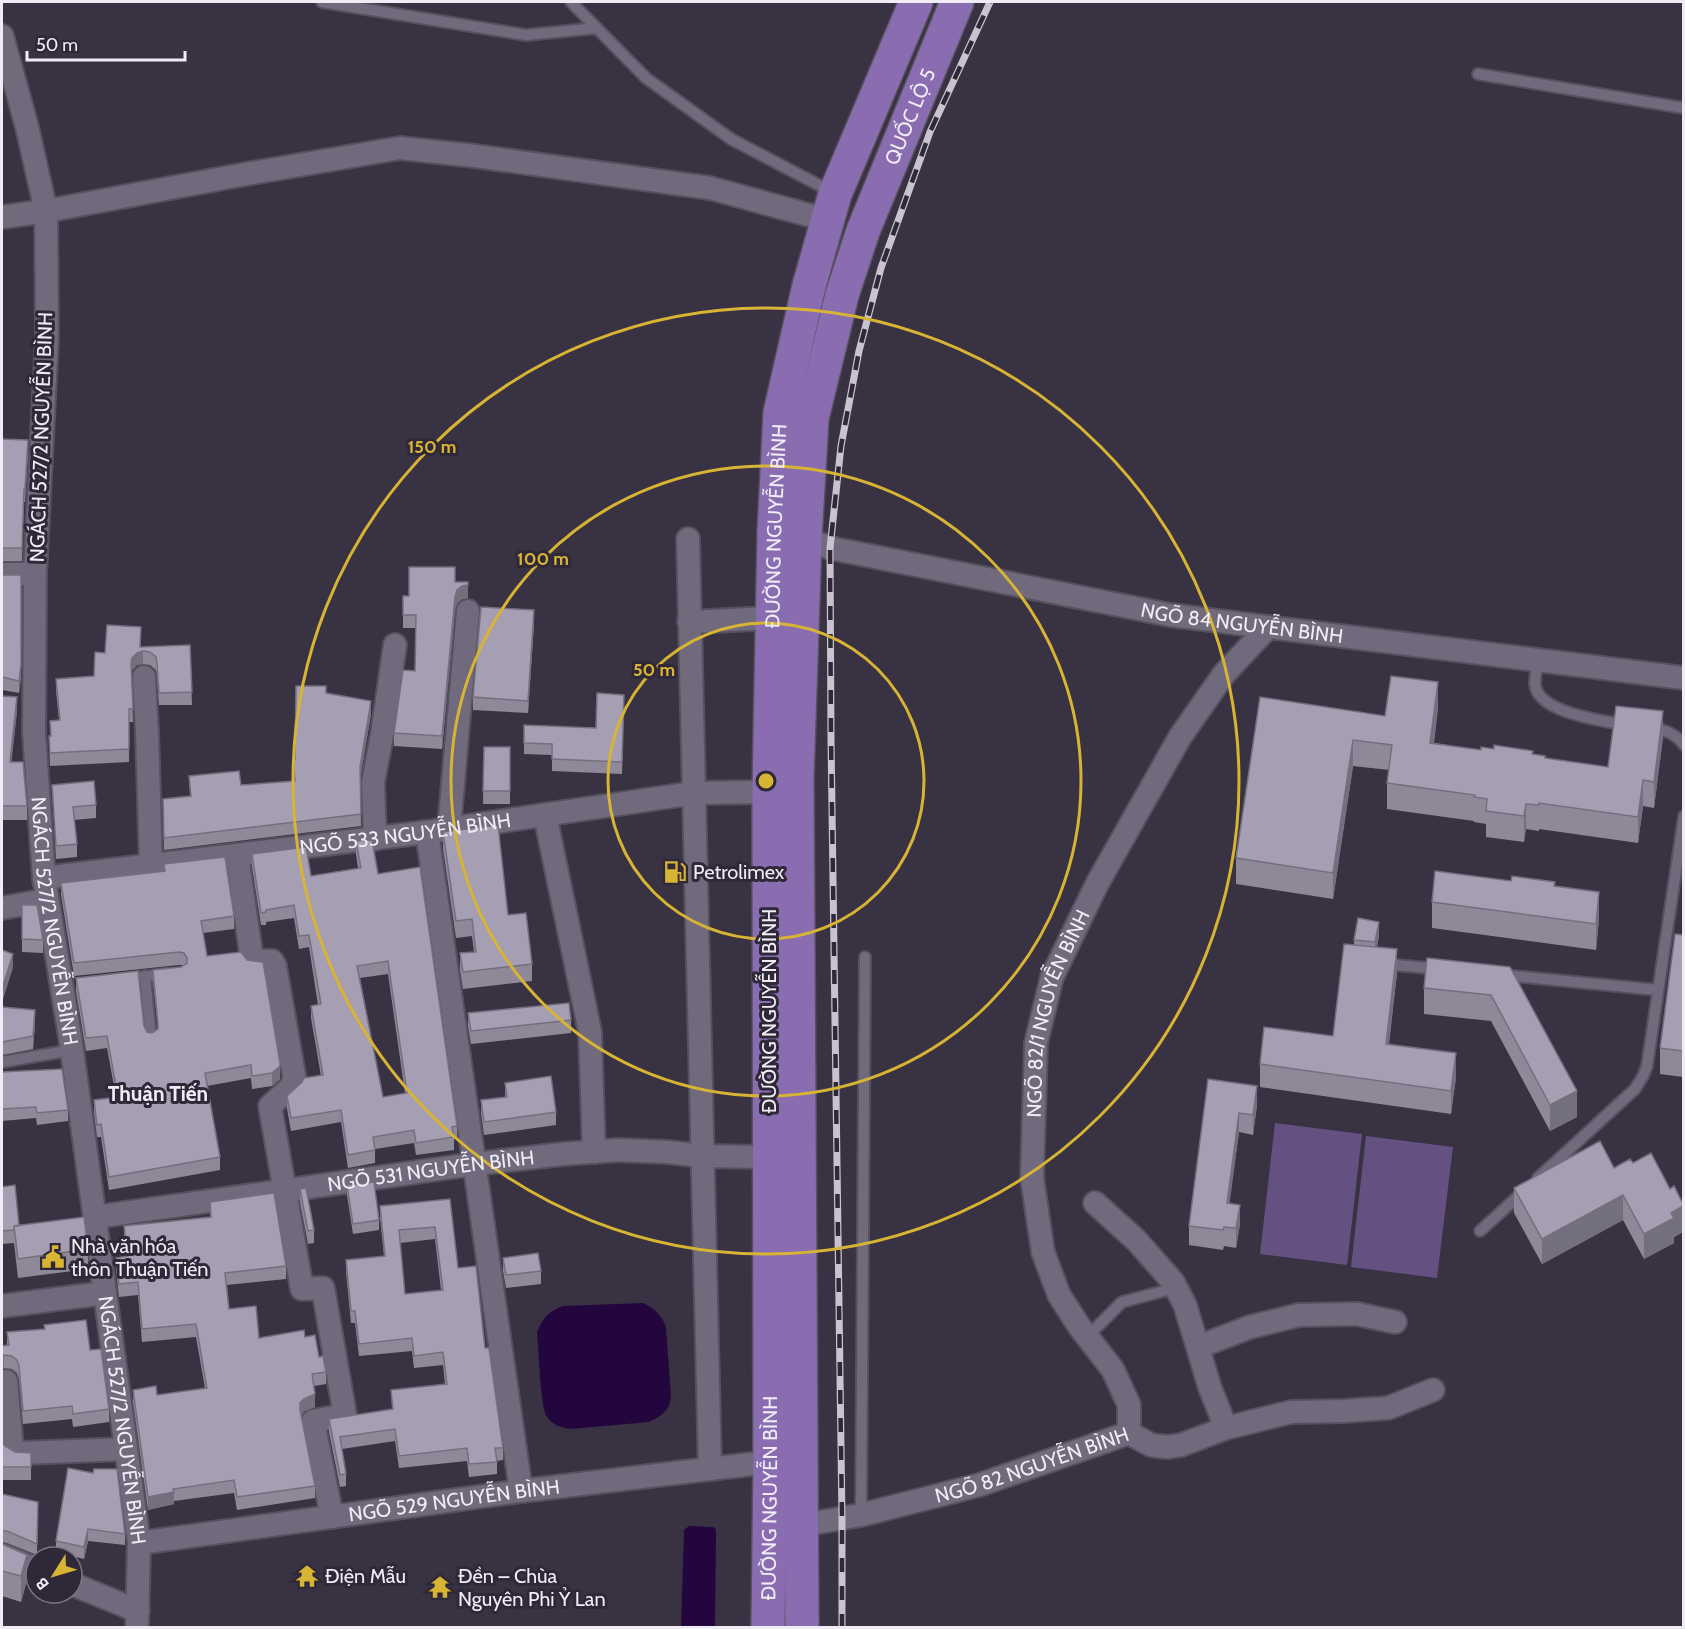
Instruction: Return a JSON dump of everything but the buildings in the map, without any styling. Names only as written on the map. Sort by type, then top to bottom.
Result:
[{"type":"highway","name":"QUỐC LỘ 5","points":[[831,207],[916,2]]},
{"type":"highway","name":"QUỐC LỘ 5","points":[[863,231],[957,2]]},
{"type":"highway","name":"ĐƯỜNG NGUYỄN BÌNH","points":[[768,1628],[770,1462],[769,792],[774,533],[780,413],[809,286],[831,207]]},
{"type":"highway","name":"ĐƯỜNG NGUYỄN BÌNH","points":[[802,1628],[797,778],[805,538],[812,418],[842,295],[863,231]]},
{"type":"street","name":"NGÁCH 527/2 NGUYỄN BÌNH","points":[[2,36],[27,127],[46,211],[46,338],[36,574],[34,732],[45,889],[68,985],[72,1050],[139,1543],[137,1619]]},
{"type":"street","points":[[2,217],[400,148],[710,188],[831,207]]},
{"type":"street","name":"NGÕ 84 NGUYỄN BÌNH","points":[[805,538],[830,548],[1170,615],[1683,678]]},
{"type":"street","points":[[688,539],[710,1469]]},
{"type":"street","points":[[2,574],[36,574]]},
{"type":"street","points":[[468,612],[438,830],[474,1164],[521,1491]]},
{"type":"street","points":[[689,622],[772,618]]},
{"type":"street","name":"NGÕ 82/1 NGUYỄN BÌNH","points":[[1129,1433],[1129,1405],[1113,1370],[1079,1326],[1059,1295],[1043,1252],[1032,1178],[1036,1043],[1052,977],[1097,884],[1180,737],[1224,674],[1268,627]]},
{"type":"street","points":[[375,838],[373,782],[395,645]]},
{"type":"street","points":[[144,677],[151,866]]},
{"type":"street","name":"NGÕ 533 NGUYỄN BÌNH","points":[[2,908],[45,889],[151,866],[438,830],[694,793],[769,792]]},
{"type":"street","points":[[545,815],[590,1032],[594,1152]]},
{"type":"street","points":[[237,855],[250,953],[254,961],[272,961],[275,966],[294,1075],[293,1085],[270,1106],[302,1289],[323,1288],[345,1415],[313,1421],[332,1517]]},
{"type":"street","name":"NGÕ 531 NGUYỄN BÌNH","points":[[95,1217],[474,1164],[563,1154],[617,1150],[702,1156],[770,1157]]},
{"type":"street","points":[[1095,1203],[1136,1240],[1173,1282],[1185,1305],[1210,1388],[1226,1428]]},
{"type":"street","points":[[2,1306],[105,1293]]},
{"type":"street","points":[[1198,1347],[1250,1327],[1299,1315],[1357,1314],[1395,1322]]},
{"type":"street","points":[[6,1381],[12,1448],[21,1453],[126,1449]]},
{"type":"street","name":"NGÕ 82 NGUYỄN BÌNH","points":[[802,1525],[861,1515],[979,1485],[1129,1433],[1151,1445],[1166,1447],[1226,1428],[1291,1412],[1388,1408],[1433,1390]]},
{"type":"street","name":"NGÕ 529 NGUYỄN BÌNH","points":[[139,1543],[521,1491],[770,1462]]},
{"type":"street","points":[[2,1555],[24,1564]]},
{"type":"street","points":[[84,1590],[137,1619]]},
{"type":"lane","points":[[322,2],[526,35],[597,28]]},
{"type":"lane","points":[[571,2],[646,78],[831,207]]},
{"type":"lane","points":[[1479,74],[1683,108]]},
{"type":"lane","points":[[1539,660],[1535,685],[1540,697],[1550,704],[1583,717],[1665,730],[1678,737],[1683,745]]},
{"type":"lane","points":[[1480,1231],[1639,1084],[1647,1066],[1683,816]]},
{"type":"lane","points":[[861,1515],[865,957]]},
{"type":"lane","points":[[1377,963],[1447,970]]},
{"type":"lane","points":[[109,980],[180,972]]},
{"type":"lane","points":[[1494,974],[1658,990]]},
{"type":"lane","points":[[145,976],[151,1038]]},
{"type":"lane","points":[[2,1062],[72,1050]]},
{"type":"lane","points":[[1087,1337],[1122,1302],[1175,1288]]},
{"type":"shaded area","points":[[1275,1123],[1362,1134],[1347,1265],[1260,1254]]},
{"type":"shaded area","points":[[1366,1136],[1453,1147],[1437,1278],[1351,1267]]},
{"type":"shaded area","points":[[643,1303],[658,1313],[666,1328],[671,1397],[667,1409],[649,1422],[571,1429],[552,1422],[545,1411],[540,1377],[537,1333],[544,1319],[563,1306]]},
{"type":"shaded area","points":[[689,1526],[712,1527],[716,1531],[715,1627],[681,1627],[684,1530]]},
{"type":"railway","points":[[842,1628],[830,548],[841,446],[859,351],[881,268],[930,132],[990,2]]},
{"type":"place","name":"Petrolimex","points":[[675,872]]},
{"type":"place","name":"Nhà văn hóa thôn Thuận Tiến","points":[[53,1257]]},
{"type":"place","name":"Điện Mẫu","points":[[307,1576]]},
{"type":"place","name":"Đền – Chùa Nguyên Phi Ỷ Lan","points":[[440,1587]]},
{"type":"district","name":"Thuận Tiến","points":[[158,1094]]}]
